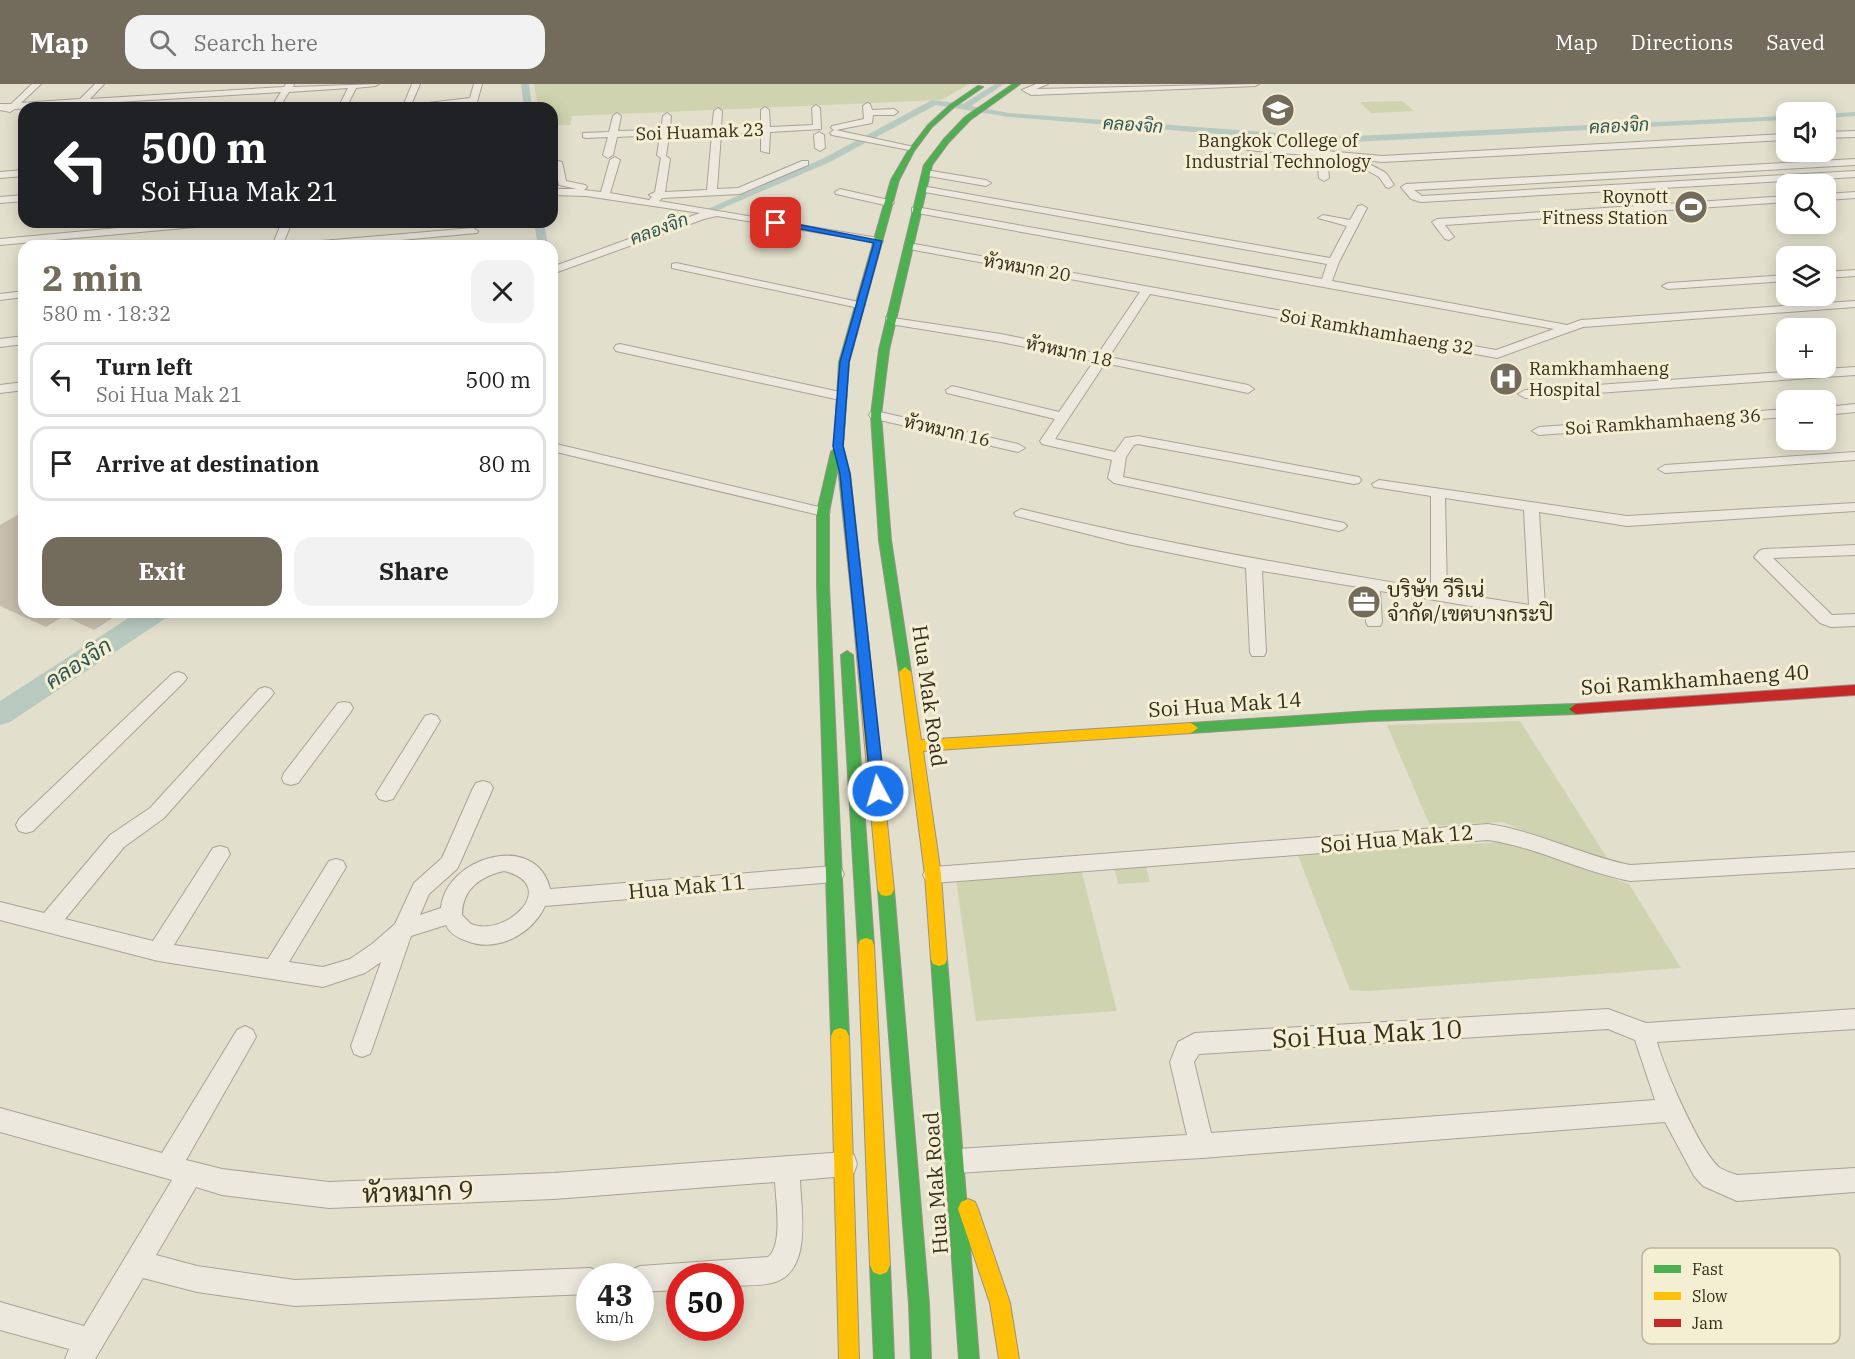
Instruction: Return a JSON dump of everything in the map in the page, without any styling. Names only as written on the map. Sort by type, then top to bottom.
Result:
[{"type":"main road","name":"Hua Mak Road","points":[[969,1359],[933,875],[909,689],[885,540],[876,415],[890,320],[896,243],[889,202],[895,180],[909,151],[943,111],[985,84]]},
{"type":"main road","name":"Hua Mak Road","points":[[921,1359],[919,1304],[878,791],[845,474],[838,446],[840,396],[844,362],[874,255],[896,243],[916,210],[926,173],[941,145],[959,124],[993,98],[1017,84]]},
{"type":"main road","points":[[838,446],[823,512],[823,586],[845,1164],[849,1359]]},
{"type":"main road","points":[[844,606],[846,559],[851,536]]},
{"type":"main road","points":[[846,642],[866,945],[884,1359]]},
{"type":"main road","name":"Soi Ramkhamhaeng 40","points":[[1539,711],[1855,690]]},
{"type":"main road","name":"Soi Hua Mak 14","points":[[915,746],[1371,716],[1539,711]]},
{"type":"main road","points":[[956,1168],[1000,1303],[1009,1359]]},
{"type":"street","points":[[0,118],[37,84]]},
{"type":"street","points":[[82,102],[99,84]]},
{"type":"street","points":[[149,102],[164,84]]},
{"type":"street","points":[[216,97],[226,84]]},
{"type":"street","points":[[110,102],[152,98],[216,97],[289,87],[375,84]]},
{"type":"street","points":[[411,102],[416,84]]},
{"type":"street","points":[[453,102],[474,100],[478,84]]},
{"type":"street","points":[[1039,85],[1026,90],[1031,92],[1255,84]]},
{"type":"street","points":[[345,102],[354,85]]},
{"type":"street","points":[[279,102],[289,87]]},
{"type":"street","points":[[0,107],[18,106]]},
{"type":"street","points":[[816,108],[820,148]]},
{"type":"street","name":"Soi Huamak 23","points":[[586,135],[766,130],[837,132],[869,121],[868,109],[894,111]]},
{"type":"street","points":[[712,193],[718,111]]},
{"type":"street","points":[[765,111],[769,178]]},
{"type":"street","points":[[606,192],[612,135],[617,116]]},
{"type":"street","points":[[651,204],[659,195],[667,116]]},
{"type":"street","points":[[837,132],[855,139],[909,151]]},
{"type":"street","points":[[1836,135],[1855,134]]},
{"type":"street","points":[[1247,147],[1382,159],[1776,138]]},
{"type":"street","points":[[1322,154],[1324,178]]},
{"type":"street","points":[[1341,156],[1361,162],[1383,175],[1389,185]]},
{"type":"street","points":[[558,162],[562,183],[629,195],[740,191],[805,163]]},
{"type":"street","points":[[1855,162],[1406,187],[1415,197],[1421,199],[1855,174]]},
{"type":"street","points":[[1702,170],[1720,182]]},
{"type":"street","points":[[926,173],[986,183]]},
{"type":"street","points":[[0,175],[18,174]]},
{"type":"street","points":[[1657,186],[1686,206]]},
{"type":"street","points":[[922,189],[1334,262]]},
{"type":"street","points":[[558,192],[586,192],[651,204],[727,214]]},
{"type":"street","points":[[840,192],[889,202]]},
{"type":"street","points":[[1836,196],[1855,195]]},
{"type":"street","points":[[0,200],[18,198]]},
{"type":"street","points":[[1449,237],[1436,223],[1776,200]]},
{"type":"street","points":[[1326,283],[1334,262],[1362,208]]},
{"type":"street","points":[[916,210],[1566,328]]},
{"type":"street","points":[[558,269],[705,215],[727,214]]},
{"type":"street","name":"หัวหมาก 20","points":[[727,214],[781,219],[1147,290]]},
{"type":"street","points":[[1323,218],[1354,224]]},
{"type":"street","points":[[19,240],[131,228]]},
{"type":"street","points":[[368,240],[473,231]]},
{"type":"street","points":[[0,242],[18,240]]},
{"type":"street","points":[[676,266],[859,305]]},
{"type":"street","points":[[1836,274],[1855,273]]},
{"type":"street","points":[[1839,274],[1855,284]]},
{"type":"street","points":[[1668,286],[1776,279]]},
{"type":"street","points":[[1119,457],[1047,441],[1147,290]]},
{"type":"street","name":"Soi Ramkhamhaeng 32","points":[[1147,290],[1493,353],[1509,351],[1581,324],[1855,304]]},
{"type":"street","points":[[0,297],[18,295]]},
{"type":"street","name":"หัวหมาก 18","points":[[890,320],[1001,338],[1248,389]]},
{"type":"street","points":[[0,343],[18,341]]},
{"type":"street","points":[[620,348],[840,396]]},
{"type":"street","points":[[1525,394],[1855,371]]},
{"type":"street","points":[[0,389],[18,387]]},
{"type":"street","points":[[952,390],[1063,417]]},
{"type":"street","points":[[1836,410],[1855,408]]},
{"type":"street","name":"Soi Ramkhamhaeng 36","points":[[1539,431],[1776,414]]},
{"type":"street","name":"หัวหมาก 16","points":[[876,415],[1018,448]]},
{"type":"street","points":[[1339,526],[1119,480],[1115,478],[1119,457],[1130,441],[1138,440],[1354,480]]},
{"type":"street","points":[[558,448],[823,512]]},
{"type":"street","points":[[1665,469],[1855,456]]},
{"type":"street","points":[[1379,484],[1626,521],[1855,507]]},
{"type":"street","points":[[1438,494],[1439,594]]},
{"type":"street","points":[[1021,513],[1127,539],[1254,565],[1531,611],[1537,607],[1531,507]]},
{"type":"street","points":[[1855,550],[1764,554],[1762,557],[1826,619],[1831,621],[1855,620]]},
{"type":"street","points":[[1254,565],[1258,652]]},
{"type":"street","points":[[1372,584],[1374,622]]},
{"type":"street","points":[[26,825],[178,678]]},
{"type":"street","points":[[48,924],[117,841],[157,813],[265,693]]},
{"type":"street","points":[[291,778],[344,708]]},
{"type":"street","points":[[386,794],[431,722]]},
{"type":"street","points":[[362,1046],[403,930],[421,889],[450,863],[483,788]]},
{"type":"street","name":"Soi Hua Mak 12","points":[[933,875],[1488,832],[1505,833],[1600,866],[1630,873],[1855,860]]},
{"type":"street","points":[[158,952],[220,854]]},
{"type":"street","points":[[497,864],[517,864],[528,868],[536,876],[540,886],[540,898],[534,910],[511,930],[495,935],[480,936],[466,933],[456,926],[451,914],[451,903],[456,891],[465,880],[476,871],[497,864]]},
{"type":"street","points":[[273,970],[336,867]]},
{"type":"street","name":"Hua Mak 11","points":[[540,898],[834,874]]},
{"type":"street","points":[[0,911],[158,952],[323,977],[357,966],[380,951],[403,930],[451,914]]},
{"type":"street","name":"Soi Hua Mak 10","points":[[1202,1146],[1182,1062],[1186,1050],[1195,1044],[1608,1019],[1646,1034]]},
{"type":"street","points":[[1855,1019],[1646,1034],[1648,1053],[1671,1110],[1703,1167],[1724,1184],[1737,1188],[1855,1180]]},
{"type":"street","points":[[0,1316],[85,1350],[137,1263],[245,1037]]},
{"type":"street","points":[[956,1168],[1202,1146],[1671,1110]]},
{"type":"street","name":"หัวหมาก 9","points":[[0,1120],[222,1182],[329,1195],[554,1186],[845,1164]]},
{"type":"street","points":[[744,1272],[772,1270],[783,1262],[790,1243],[787,1169]]},
{"type":"street","points":[[137,1263],[197,1279],[295,1293],[576,1282]]},
{"type":"green space","points":[[534,84],[969,84],[941,100],[572,116],[570,125],[558,125],[558,102],[537,102]]},
{"type":"green space","points":[[1402,101],[1414,111],[1371,113],[1360,102]]},
{"type":"green space","points":[[1520,721],[1611,864],[1502,822],[1430,826],[1387,725]]},
{"type":"green space","points":[[1508,842],[1629,884],[1681,968],[1369,991],[1350,990],[1297,853]]},
{"type":"green space","points":[[1145,863],[1150,882],[1118,884],[1114,866]]},
{"type":"green space","points":[[1081,869],[1117,1011],[976,1021],[956,880]]},
{"type":"building","points":[[18,514],[18,614],[0,606],[0,525]]},
{"type":"building","points":[[26,618],[61,618],[46,627]]},
{"type":"building","points":[[68,618],[113,618],[94,630]]},
{"type":"waterway","points":[[525,84],[527,102]]},
{"type":"waterway","points":[[964,107],[1000,84]]},
{"type":"waterway","name":"คลองจิก","points":[[692,218],[827,160],[935,102],[1009,115],[1332,140],[1776,118]]},
{"type":"waterway","name":"คลองจิก","points":[[1836,115],[1855,114]]},
{"type":"waterway","points":[[540,228],[542,240]]},
{"type":"waterway","name":"คลองจิก","points":[[0,715],[148,618]]},
{"type":"traffic: fast","points":[[905,672],[885,540],[876,415],[884,350],[928,165],[946,140],[967,119],[991,100],[1017,84]]},
{"type":"traffic: fast","points":[[858,601],[845,474],[838,446],[844,362],[895,180],[911,151],[930,126],[952,106],[980,87]]},
{"type":"traffic: fast","points":[[836,452],[823,512],[823,586],[840,1036]]},
{"type":"traffic: fast","points":[[847,655],[866,945]]},
{"type":"traffic: fast","points":[[1191,728],[1371,716],[1576,709]]},
{"type":"traffic: fast","points":[[886,890],[919,1304],[921,1359]]},
{"type":"traffic: fast","points":[[939,959],[969,1359]]},
{"type":"traffic: fast","points":[[880,1265],[884,1359]]},
{"type":"traffic: slow","points":[[858,601],[886,890]]},
{"type":"traffic: slow","points":[[905,672],[933,875],[939,959]]},
{"type":"traffic: slow","points":[[915,746],[1191,728]]},
{"type":"traffic: slow","points":[[866,945],[880,1265]]},
{"type":"traffic: slow","points":[[840,1036],[849,1359]]},
{"type":"traffic: slow","points":[[968,1209],[1000,1303],[1009,1359]]},
{"type":"traffic: jam","points":[[1576,709],[1855,690]]},
{"type":"place","name":"Bangkok College of Industrial Technology","points":[[1278,110]]},
{"type":"place","name":"Roynott Fitness Station","points":[[1691,207]]},
{"type":"place","name":"Ramkhamhaeng Hospital","points":[[1506,379]]},
{"type":"place","name":"บริษัท วีริเน่ จำกัด/เขตบางกระปิ","points":[[1364,602]]},
{"type":"route","points":[[776,223],[878,241],[844,362],[838,446],[845,474],[878,791]]}]
